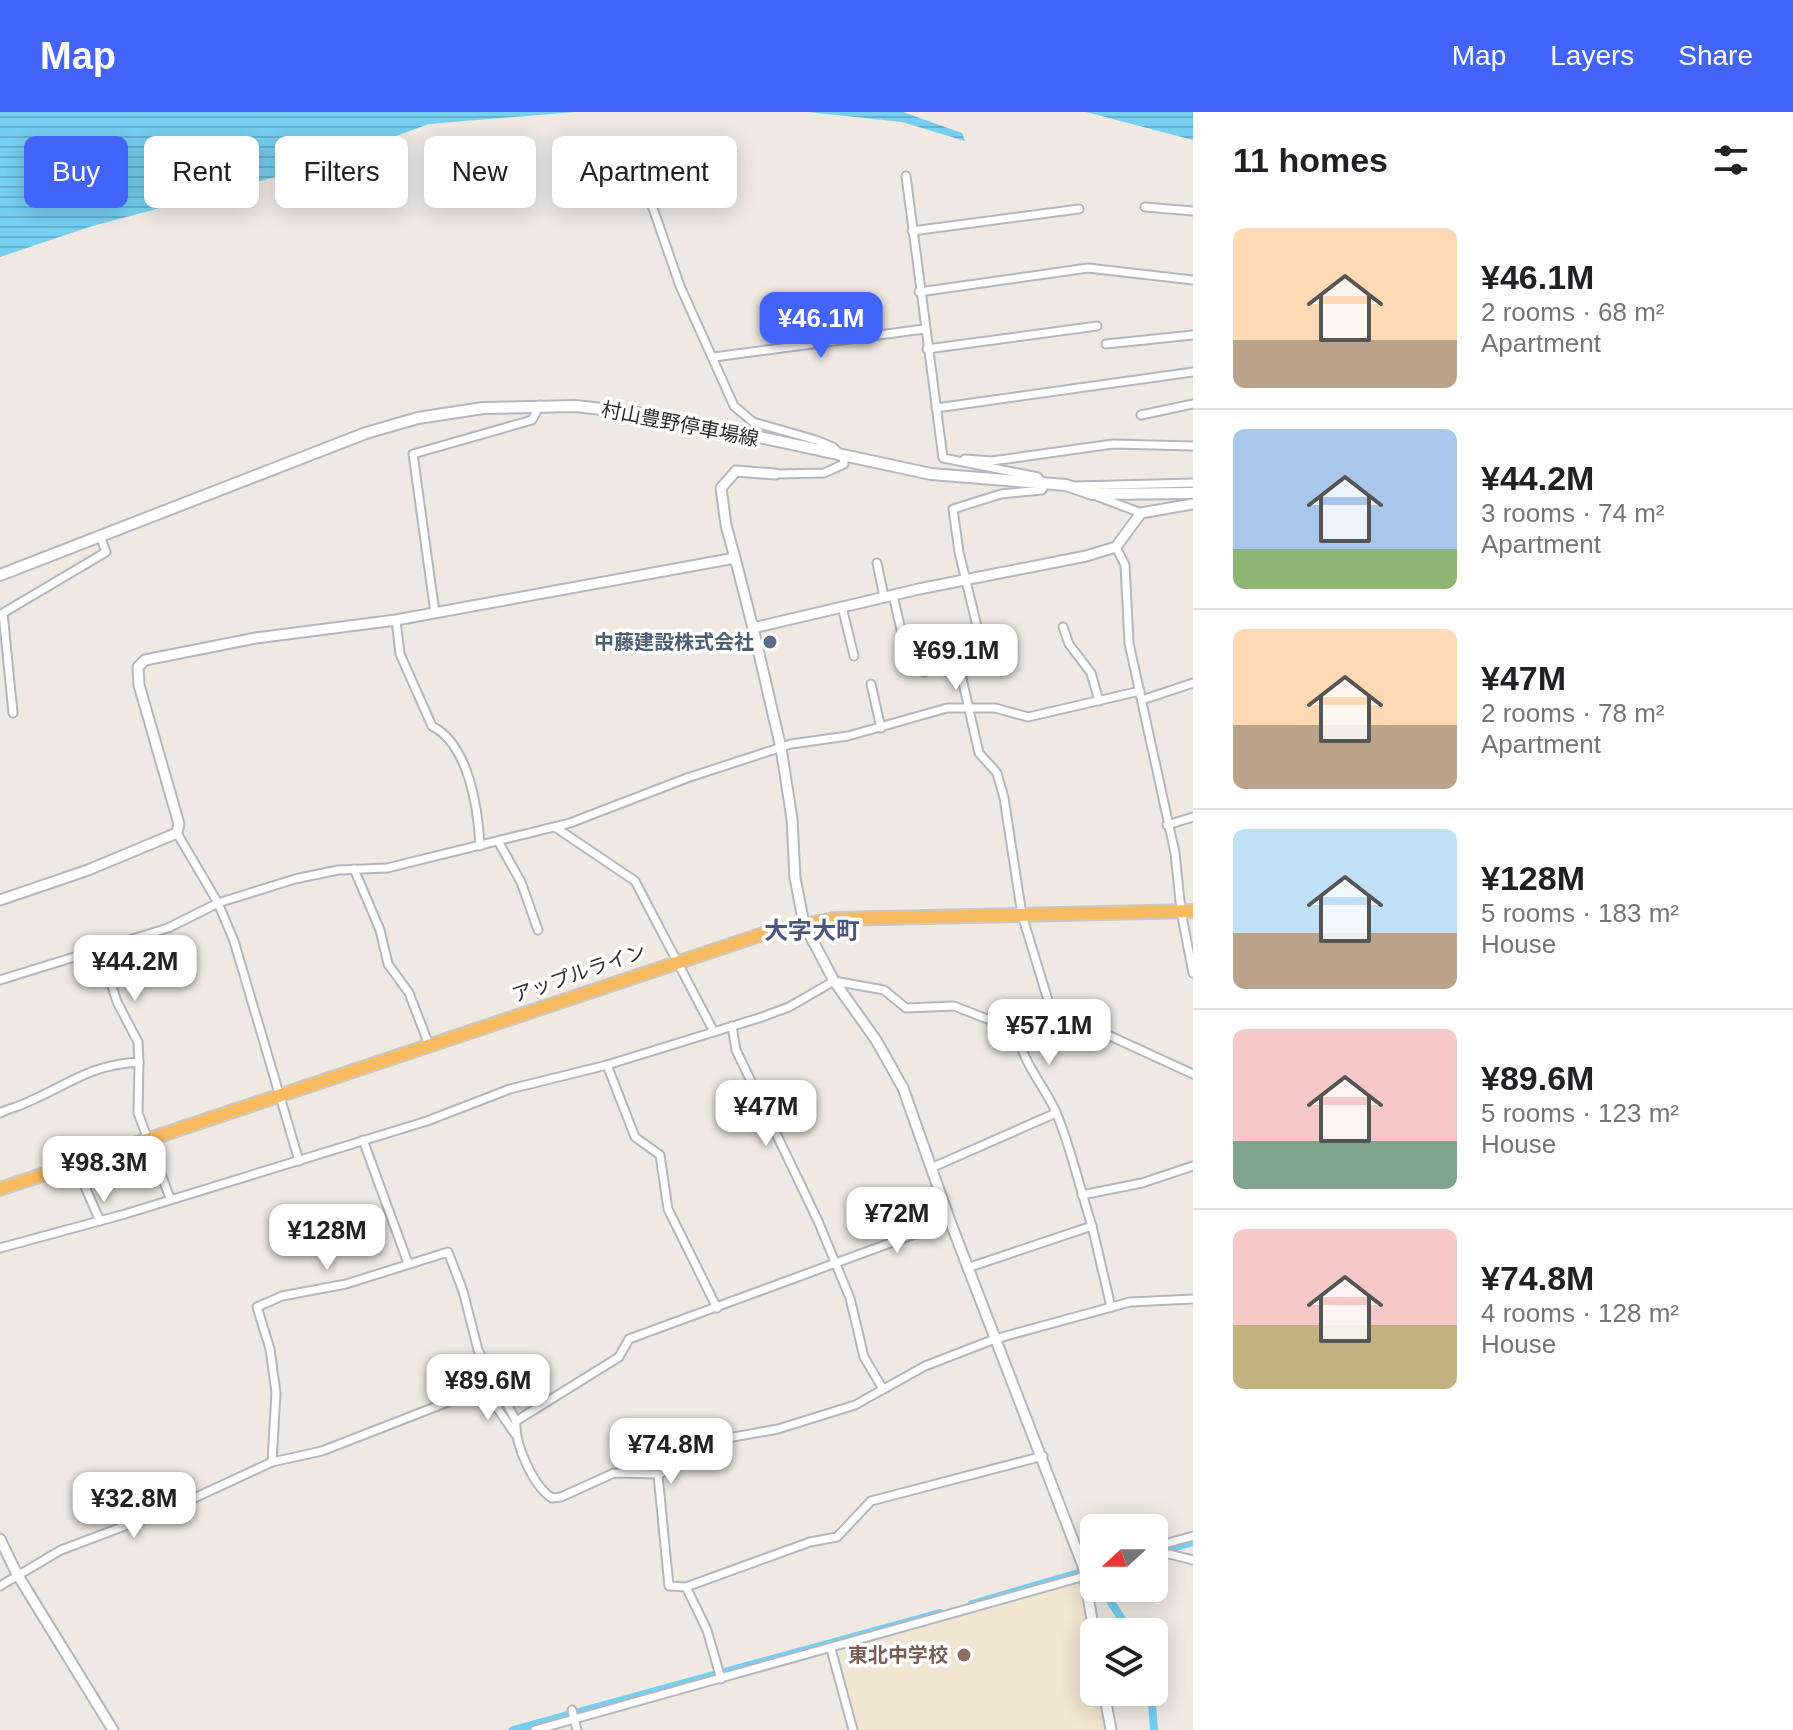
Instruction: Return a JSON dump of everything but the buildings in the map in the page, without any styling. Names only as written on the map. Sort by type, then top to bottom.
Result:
[{"type":"highway","name":"アップルライン","points":[[0,1189],[678,961],[804,924],[834,919],[1187,911]]},
{"type":"main road","name":"村山豊野停車場線","points":[[0,575],[366,433],[418,418],[483,408],[540,405],[661,416],[944,476],[1066,485],[1092,494],[1193,493]]},
{"type":"street","points":[[906,176],[943,458]]},
{"type":"street","points":[[1145,207],[1193,211]]},
{"type":"street","points":[[653,208],[680,286],[734,406],[742,416],[753,422],[816,440],[843,457],[844,464],[824,473],[736,471],[721,488],[726,525],[781,748],[792,819],[793,868],[804,924],[834,981],[876,1040],[903,1088],[967,1268],[1080,1548]]},
{"type":"street","points":[[912,231],[1079,209]]},
{"type":"street","points":[[919,292],[1088,268],[1193,280]]},
{"type":"street","points":[[927,349],[1097,326]]},
{"type":"street","points":[[714,357],[924,329]]},
{"type":"street","points":[[1106,344],[1193,335]]},
{"type":"street","points":[[936,408],[1193,372]]},
{"type":"street","points":[[1141,415],[1193,404]]},
{"type":"street","points":[[435,613],[413,454],[532,420],[540,405]]},
{"type":"street","points":[[943,458],[992,461],[1113,444],[1193,446]]},
{"type":"street","points":[[943,458],[1038,477],[1044,485],[1042,490],[1001,494],[953,509],[965,580],[983,651]]},
{"type":"street","points":[[1066,485],[1193,483]]},
{"type":"street","points":[[1092,494],[1141,513],[1193,504]]},
{"type":"street","points":[[753,628],[1116,547],[1141,513]]},
{"type":"street","points":[[13,713],[3,613],[106,552],[100,536]]},
{"type":"street","points":[[1116,547],[1125,565],[1129,643],[1187,911],[1193,973]]},
{"type":"street","points":[[299,1161],[234,941],[218,903],[177,833],[179,824],[153,744],[139,685],[138,667],[145,660],[192,650],[396,620],[735,558]]},
{"type":"street","points":[[877,563],[905,647],[913,645],[924,672],[958,661],[979,753],[997,773],[1004,798],[1022,915],[1055,1023],[1051,1034]]},
{"type":"street","points":[[842,607],[854,656]]},
{"type":"street","points":[[396,620],[400,654],[432,726],[444,732],[475,790],[480,846]]},
{"type":"street","points":[[1063,627],[1069,644],[1091,673],[1099,701]]},
{"type":"street","points":[[0,980],[168,928],[218,903],[295,879],[354,869],[387,868],[555,827],[781,748],[881,728],[947,708],[995,708],[1028,717],[1193,683]]},
{"type":"street","points":[[871,684],[881,728]]},
{"type":"street","points":[[1167,825],[1193,817]]},
{"type":"street","points":[[555,827],[635,881],[714,1032]]},
{"type":"street","points":[[0,900],[96,867],[177,833]]},
{"type":"street","points":[[498,841],[521,882],[538,930]]},
{"type":"street","points":[[354,869],[380,930],[388,964],[409,993],[429,1045]]},
{"type":"street","points":[[100,948],[117,1002],[138,1042],[138,1113],[170,1198]]},
{"type":"street","points":[[0,1248],[299,1161],[427,1121],[510,1089],[607,1065],[714,1032],[789,1007],[834,981],[884,990],[906,1008],[954,1006],[1018,1028],[1064,1036],[1097,1030],[1193,1074]]},
{"type":"street","points":[[732,1026],[736,1050],[836,1262],[854,1310],[864,1357],[883,1389]]},
{"type":"street","points":[[1018,1028],[1019,1046],[1029,1069],[1039,1079],[1056,1113],[1092,1226],[1111,1307]]},
{"type":"street","points":[[0,1113],[31,1101],[66,1080],[107,1066],[139,1062]]},
{"type":"street","points":[[607,1065],[635,1137],[660,1155],[668,1209],[717,1308]]},
{"type":"street","points":[[931,1168],[1056,1113]]},
{"type":"street","points":[[363,1140],[408,1263]]},
{"type":"street","points":[[75,1164],[100,1221]]},
{"type":"street","points":[[1082,1195],[1142,1183],[1193,1166]]},
{"type":"street","points":[[516,1421],[619,1357],[629,1339],[950,1221]]},
{"type":"street","points":[[967,1268],[1092,1226]]},
{"type":"street","points":[[272,1462],[276,1393],[270,1349],[257,1307],[282,1296],[346,1284],[448,1252],[463,1291],[492,1391],[540,1487],[552,1498],[561,1497],[614,1473],[658,1475],[711,1441],[778,1429],[855,1405],[931,1363],[995,1339],[1111,1307],[1149,1300],[1193,1299]]},
{"type":"street","points":[[492,1391],[516,1421],[515,1434]]},
{"type":"street","points":[[0,1586],[61,1550],[175,1507],[272,1462],[322,1451],[453,1400],[492,1391]]},
{"type":"street","points":[[658,1475],[669,1586],[686,1587],[810,1542],[837,1537],[871,1501],[1043,1456]]},
{"type":"street","points":[[1168,1543],[1193,1536]]},
{"type":"street","points":[[0,1539],[17,1574],[113,1730]]},
{"type":"street","points":[[1169,1554],[1193,1560]]},
{"type":"street","points":[[535,1730],[573,1715],[720,1674],[831,1649],[1080,1571]]},
{"type":"street","points":[[686,1587],[707,1630],[720,1674]]},
{"type":"street","points":[[831,1649],[853,1730]]},
{"type":"street","points":[[1107,1706],[1111,1730]]},
{"type":"street","points":[[573,1715],[577,1730]]},
{"type":"shaded area","name":"東北中学校","points":[[1078,1581],[1086,1618],[1080,1618],[1080,1706],[1104,1706],[1109,1730],[856,1730],[835,1651]]},
{"type":"water","points":[[0,112],[575,112],[429,124],[396,136],[275,136],[275,177],[259,181],[259,136],[144,136],[144,208],[160,208],[89,227],[0,257]]},
{"type":"water","points":[[808,112],[903,112],[962,133],[965,141],[902,122]]},
{"type":"water","points":[[1086,112],[1193,112],[1193,140]]},
{"type":"waterway","points":[[990,1016],[1007,1021]]},
{"type":"waterway","points":[[1064,1032],[1100,1027],[1152,1051]]},
{"type":"waterway","points":[[1168,1549],[1193,1542]]},
{"type":"waterway","points":[[972,1604],[1075,1574]]},
{"type":"waterway","points":[[1111,1602],[1121,1618]]},
{"type":"waterway","points":[[513,1730],[940,1613]]},
{"type":"waterway","points":[[1152,1706],[1154,1730]]},
{"type":"place","name":"中藤建設株式会社","points":[[770,642]]},
{"type":"place","name":"東北中学校","points":[[964,1655]]},
{"type":"district","name":"大字大町","points":[[812,930]]}]
